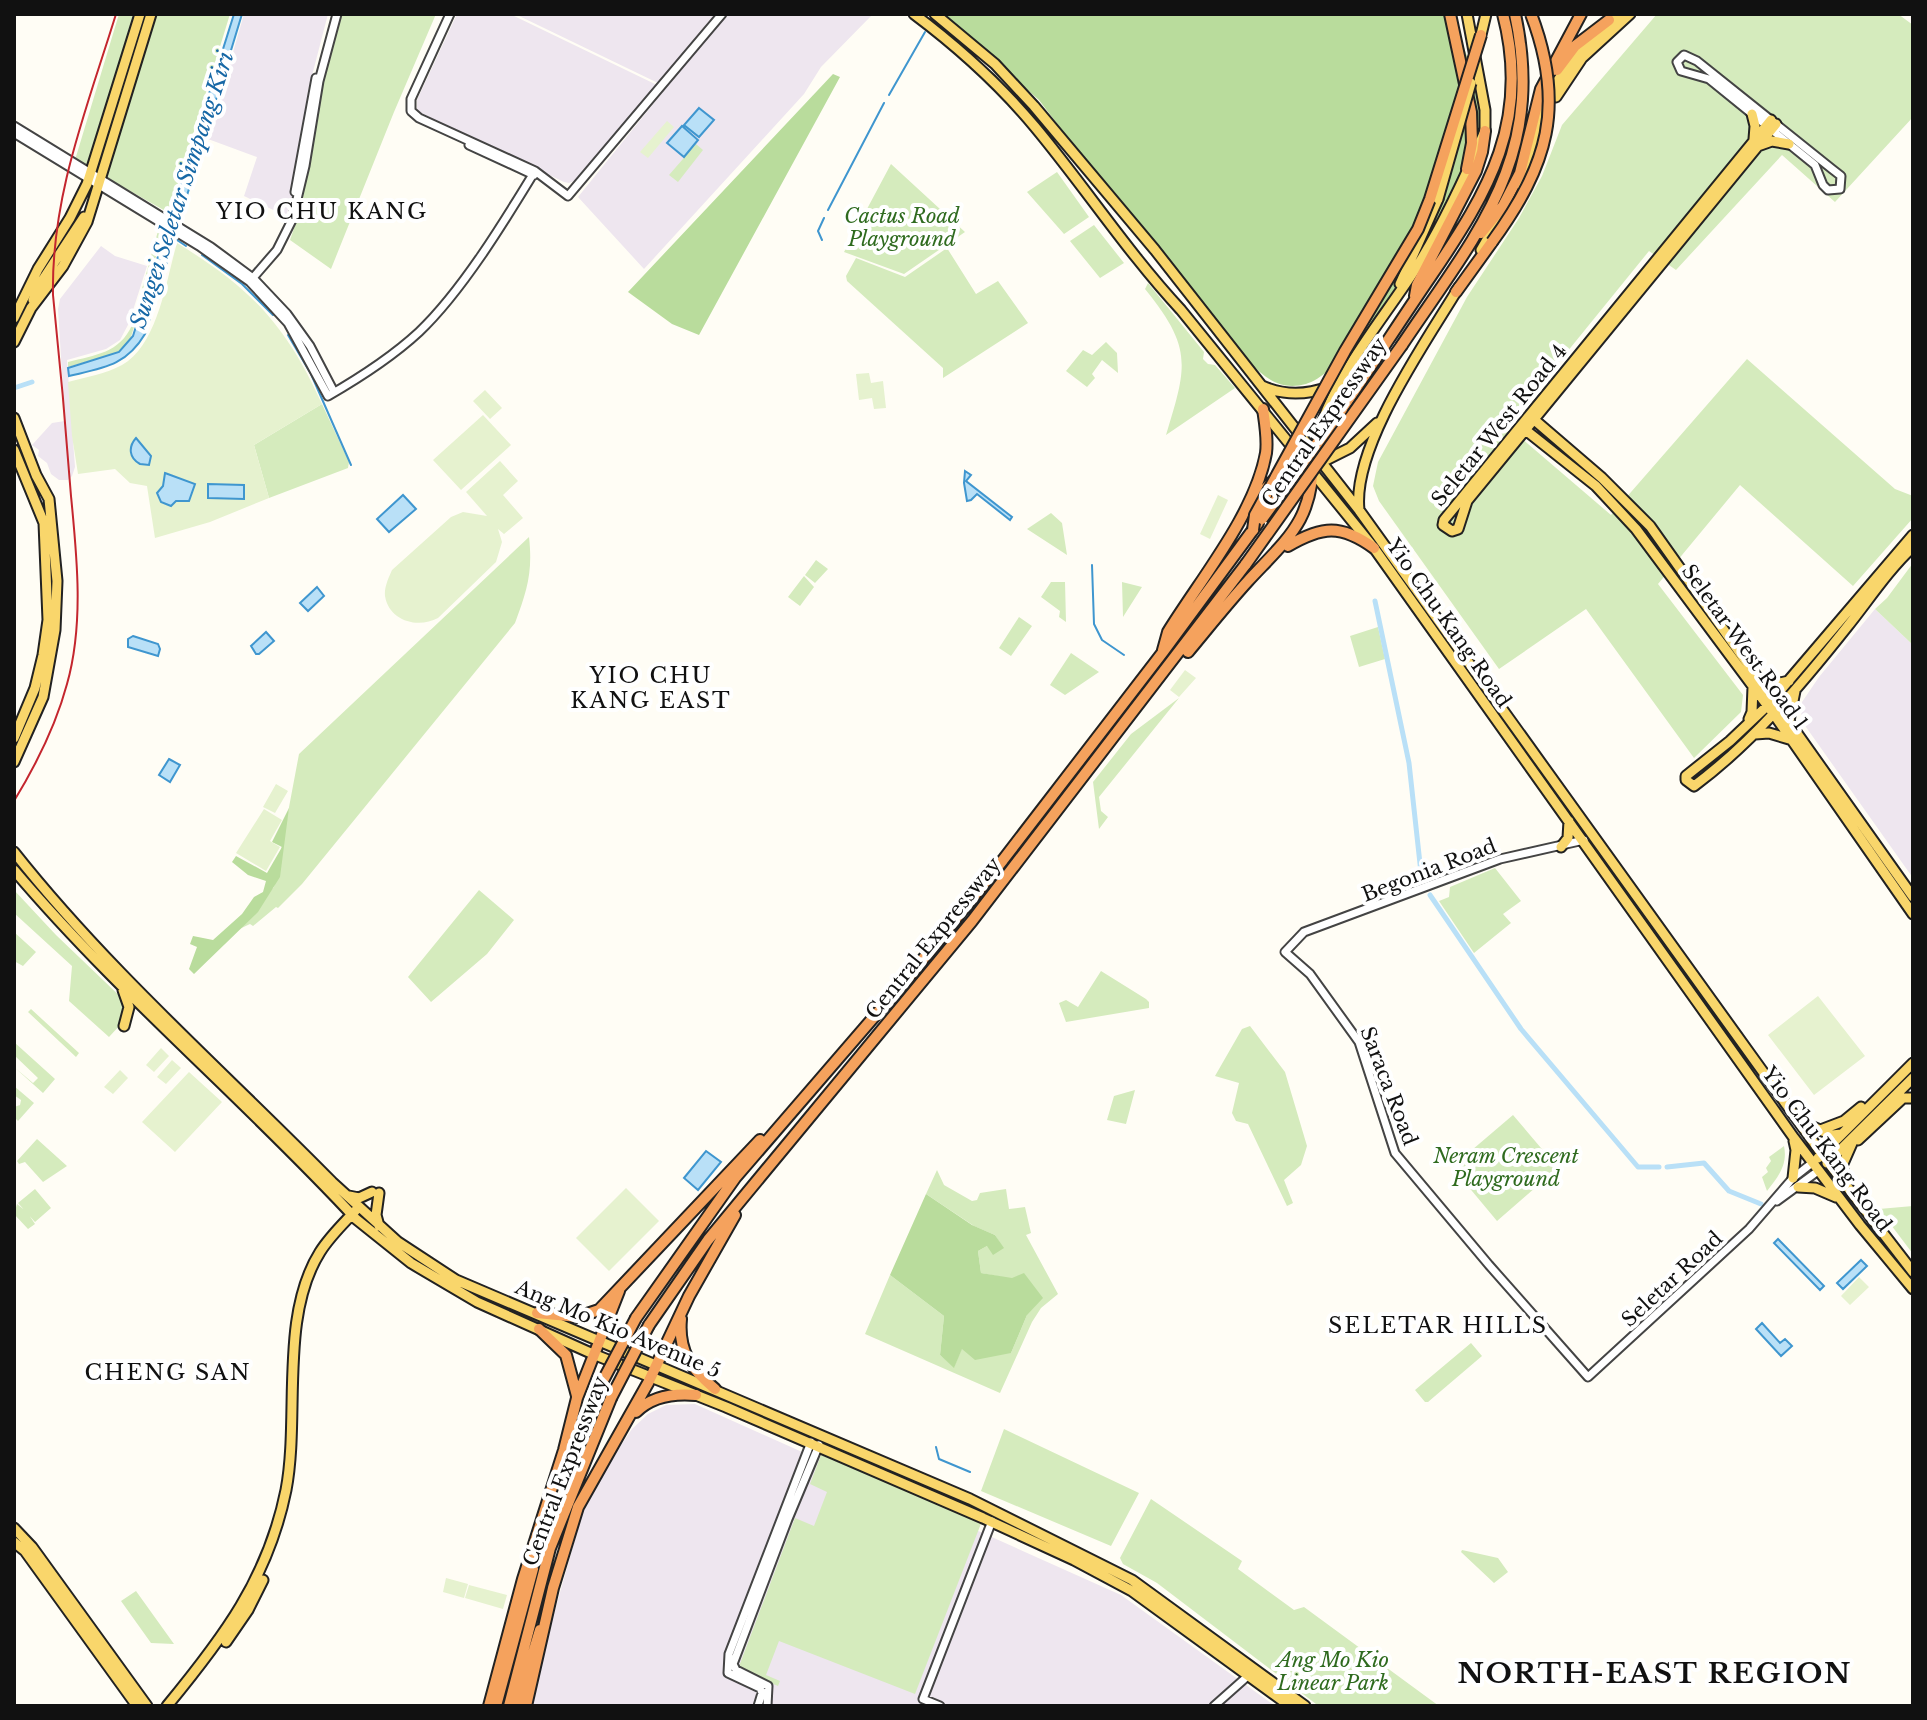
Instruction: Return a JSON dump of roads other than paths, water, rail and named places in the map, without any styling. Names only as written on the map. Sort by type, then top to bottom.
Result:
[{"type":"highway","points":[[1450,14],[1472,120],[1467,169]]},
{"type":"highway","points":[[1415,302],[1479,202],[1499,158],[1510,108],[1512,75],[1503,14]]},
{"type":"highway","points":[[1476,236],[1506,178],[1522,110],[1524,76],[1515,14]]},
{"type":"highway","points":[[1456,292],[1528,190],[1547,131],[1546,68],[1541,40],[1531,14]]},
{"type":"highway","points":[[1476,236],[1494,219],[1520,173],[1541,89],[1581,14]]},
{"type":"highway","points":[[1535,115],[1561,63],[1575,46],[1613,17]]},
{"type":"highway","points":[[1253,530],[1255,515],[1345,351],[1418,229],[1481,35]]},
{"type":"highway","points":[[1415,302],[1416,289],[1476,171],[1485,131]]},
{"type":"highway","name":"Central Expressway","points":[[509,1706],[550,1548],[611,1398],[649,1325],[708,1240],[972,921],[1173,662],[1402,345],[1476,236]]},
{"type":"highway","name":"Central Expressway","points":[[496,1706],[563,1474],[597,1392],[636,1318],[735,1178],[911,974],[1163,652],[1415,302]]},
{"type":"highway","points":[[1163,652],[1168,632],[1245,508],[1266,452],[1263,409]]},
{"type":"highway","points":[[1245,508],[1273,481],[1313,463]]},
{"type":"highway","points":[[1173,662],[1188,652],[1248,581],[1293,535],[1303,515],[1313,463]]},
{"type":"highway","points":[[1278,552],[1301,538],[1334,529],[1358,536],[1374,548]]},
{"type":"highway","points":[[537,1313],[578,1317],[594,1313],[619,1291],[752,1148],[784,1119]]},
{"type":"highway","points":[[517,1706],[578,1507],[651,1377],[699,1276],[752,1186]]},
{"type":"highway","points":[[489,1706],[577,1398],[619,1291]]},
{"type":"highway","points":[[682,1311],[680,1331],[683,1352],[693,1369],[715,1389]]},
{"type":"highway","points":[[539,1329],[566,1355],[577,1398]]},
{"type":"highway","points":[[624,1425],[644,1404],[655,1398],[696,1395]]},
{"type":"highway","points":[[526,1706],[542,1644],[546,1613]]},
{"type":"main road","points":[[14,342],[31,308],[77,245],[140,14]]},
{"type":"main road","points":[[14,318],[38,269],[95,180],[151,14]]},
{"type":"main road","name":"Yio Chu Kang Road","points":[[914,14],[968,58],[1034,125],[1141,262],[1263,409],[1359,510],[1826,1158],[1913,1272]]},
{"type":"main road","name":"Yio Chu Kang Road","points":[[935,14],[995,64],[1034,106],[1155,250],[1258,384],[1794,1138],[1913,1289]]},
{"type":"main road","points":[[1313,463],[1325,414],[1340,384],[1418,265],[1485,131],[1485,110],[1467,14]]},
{"type":"main road","points":[[1399,292],[1438,199],[1462,121],[1486,14]]},
{"type":"main road","points":[[1537,140],[1568,76],[1601,39],[1630,14]]},
{"type":"main road","points":[[1359,510],[1361,475],[1385,415],[1408,370],[1527,172],[1544,111],[1556,83],[1578,53],[1613,17]]},
{"type":"main road","points":[[1752,114],[1755,144],[1772,141],[1789,144]]},
{"type":"main road","name":"Seletar West Road 4","points":[[1522,428],[1467,501],[1458,529],[1446,530],[1444,520],[1771,125]]},
{"type":"main road","name":"Seletar West Road 4","points":[[1531,418],[1549,400],[1755,144]]},
{"type":"main road","points":[[1076,180],[1076,170],[1085,169]]},
{"type":"main road","points":[[1141,262],[1151,259],[1155,250]]},
{"type":"main road","points":[[1258,384],[1282,393],[1297,394],[1340,384]]},
{"type":"main road","points":[[1549,400],[1546,420],[1551,434]]},
{"type":"main road","points":[[1313,463],[1360,441],[1385,415]]},
{"type":"main road","points":[[14,418],[36,475],[49,499],[57,581],[55,630],[43,697],[14,762]]},
{"type":"main road","name":"Seletar West Road 1","points":[[1531,418],[1625,499],[1650,526],[1756,683]]},
{"type":"main road","name":"Seletar West Road 1","points":[[1522,428],[1596,486],[1636,529],[1773,706],[1792,741],[1913,914]]},
{"type":"main road","points":[[1511,446],[1527,442],[1543,444]]},
{"type":"main road","points":[[14,450],[44,523],[48,620],[35,688],[14,738]]},
{"type":"main road","points":[[1773,706],[1686,776],[1689,785],[1694,786],[1720,767],[1755,734],[1773,706],[1913,535]]},
{"type":"main road","points":[[1884,574],[1913,547]]},
{"type":"main road","points":[[1427,602],[1430,611],[1426,623],[1445,627]]},
{"type":"main road","points":[[1746,726],[1752,712],[1756,683],[1792,684]]},
{"type":"main road","points":[[1789,721],[1792,684]]},
{"type":"main road","name":"Seletar West Road 1","points":[[1773,706],[1789,721],[1913,897]]},
{"type":"main road","points":[[1755,734],[1782,735],[1792,741]]},
{"type":"main road","points":[[1561,847],[1569,836],[1569,821]]},
{"type":"main road","name":"Ang Mo Kio Avenue 5","points":[[14,852],[84,936],[384,1244],[426,1273],[477,1302],[593,1354],[819,1448],[994,1516]]},
{"type":"main road","name":"Ang Mo Kio Avenue 5","points":[[14,870],[51,914],[122,987],[346,1195],[357,1213],[379,1226],[416,1256],[456,1280],[833,1440],[994,1516],[1132,1591],[1305,1706]]},
{"type":"main road","points":[[1686,963],[1683,982],[1702,984]]},
{"type":"main road","points":[[122,987],[129,1007],[124,1026]]},
{"type":"main road","points":[[1826,1158],[1842,1134],[1913,1063]]},
{"type":"main road","points":[[1815,1167],[1855,1134],[1913,1078]]},
{"type":"main road","points":[[1899,1092],[1913,1095]]},
{"type":"main road","points":[[1851,1146],[1903,1098],[1913,1095]]},
{"type":"main road","points":[[1823,1129],[1844,1121],[1874,1101]]},
{"type":"main road","points":[[1801,1122],[1832,1135],[1842,1134]]},
{"type":"main road","points":[[1846,1185],[1842,1166],[1855,1134]]},
{"type":"main road","points":[[1794,1138],[1795,1183],[1840,1198]]},
{"type":"main road","points":[[346,1195],[359,1198],[376,1193],[379,1226]]},
{"type":"main road","points":[[14,1542],[31,1559],[143,1705],[165,1706],[229,1627],[253,1588],[269,1550],[287,1485],[294,1366],[305,1286],[319,1253],[357,1213]]},
{"type":"main road","points":[[174,1706],[235,1631],[259,1591],[274,1552],[290,1493],[304,1308],[313,1277],[325,1255],[357,1213]]},
{"type":"main road","points":[[14,1528],[32,1547],[143,1705]]},
{"type":"main road","name":"Ang Mo Kio Avenue 5","points":[[1251,1672],[1290,1706]]},
{"type":"street","points":[[249,278],[285,227],[296,190],[311,96],[335,14]]},
{"type":"street","points":[[448,14],[405,101],[407,113],[413,119],[535,174],[568,196],[722,14]]},
{"type":"street","points":[[1771,125],[1752,114],[1709,79],[1681,71],[1677,62],[1680,57],[1689,55],[1771,125],[1841,176],[1840,189],[1828,190],[1815,165],[1771,125]]},
{"type":"street","points":[[14,126],[95,180]]},
{"type":"street","points":[[14,133],[165,222],[249,278],[288,323],[331,394],[393,355],[432,319],[535,174]]},
{"type":"street","name":"Begonia Road","points":[[1285,952],[1304,932],[1500,859],[1594,837]]},
{"type":"street","name":"Saraca Road","points":[[1285,952],[1310,974],[1359,1042],[1395,1153],[1588,1377]]},
{"type":"street","name":"Seletar Road","points":[[1588,1377],[1815,1167]]},
{"type":"street","points":[[767,1706],[768,1686],[736,1670],[733,1664],[819,1448],[818,1434]]},
{"type":"street","points":[[758,1706],[762,1693],[760,1688],[728,1673],[729,1654],[804,1457],[799,1439]]},
{"type":"street","points":[[804,1457],[833,1440]]},
{"type":"street","points":[[940,1706],[923,1699],[994,1516]]},
{"type":"street","points":[[1214,1706],[1251,1672]]},
{"type":"water","points":[[234,14],[242,14],[145,334],[130,353],[113,364],[69,376],[68,368],[119,352],[133,336]]},
{"type":"water","points":[[699,108],[714,120],[699,137],[684,125]]},
{"type":"water","points":[[682,126],[698,140],[684,157],[667,143]]},
{"type":"water","points":[[136,438],[151,456],[149,465],[136,462],[132,456]]},
{"type":"water","points":[[965,471],[971,475],[966,481],[1012,517],[1010,520],[977,494],[967,501]]},
{"type":"water","points":[[165,473],[195,484],[189,501],[176,501],[171,506],[161,502],[157,493],[163,486]]},
{"type":"water","points":[[208,484],[244,485],[244,499],[208,498]]},
{"type":"water","points":[[403,495],[416,509],[389,532],[377,519]]},
{"type":"water","points":[[317,587],[324,596],[308,611],[300,603]]},
{"type":"water","points":[[266,632],[274,641],[256,654],[251,646]]},
{"type":"water","points":[[133,636],[158,644],[158,656],[128,647],[128,639]]},
{"type":"water","points":[[169,759],[180,765],[170,782],[159,775]]},
{"type":"water","points":[[706,1151],[721,1162],[698,1190],[684,1178]]},
{"type":"water","points":[[1778,1239],[1824,1286],[1820,1290],[1774,1243]]},
{"type":"water","points":[[1861,1260],[1867,1266],[1843,1289],[1837,1283]]},
{"type":"water","points":[[1762,1323],[1780,1343],[1785,1339],[1792,1346],[1781,1356],[1756,1329]]},
{"type":"waterway","points":[[889,95],[925,32]]},
{"type":"waterway","points":[[828,210],[884,103]]},
{"type":"waterway","points":[[822,240],[818,231],[824,218]]},
{"type":"waterway","points":[[174,238],[186,246]]},
{"type":"waterway","points":[[202,255],[242,284],[273,315]]},
{"type":"waterway","points":[[288,335],[311,374],[351,465]]},
{"type":"waterway","name":"Sungei Seletar Simpang Kiri","points":[[14,388],[32,382]]},
{"type":"waterway","points":[[1092,565],[1094,624],[1102,640],[1124,655]]},
{"type":"waterway","points":[[1375,601],[1409,763],[1422,882]]},
{"type":"waterway","points":[[1430,895],[1521,1029],[1638,1167],[1659,1167]]},
{"type":"waterway","points":[[1667,1167],[1704,1163],[1729,1191],[1761,1204]]},
{"type":"waterway","points":[[936,1447],[939,1459],[970,1472]]},
{"type":"railway","points":[[14,801],[38,759],[57,715],[76,638],[77,566],[53,295],[54,258],[64,187],[116,14]]},
{"type":"district","name":"YIO CHU KANG","points":[[322,211]]},
{"type":"district","name":"YIO CHU KANG EAST","points":[[651,688]]},
{"type":"district","name":"SELETAR HILLS","points":[[1438,1325]]},
{"type":"district","name":"CHENG SAN","points":[[168,1372]]},
{"type":"district","name":"NORTH-EAST REGION","points":[[1655,1673]]},
{"type":"park label","name":"Cactus Road Playground","points":[[902,228]]},
{"type":"park label","name":"Neram Crescent Playground","points":[[1506,1168]]},
{"type":"park label","name":"Ang Mo Kio Linear Park","points":[[1333,1672]]}]
